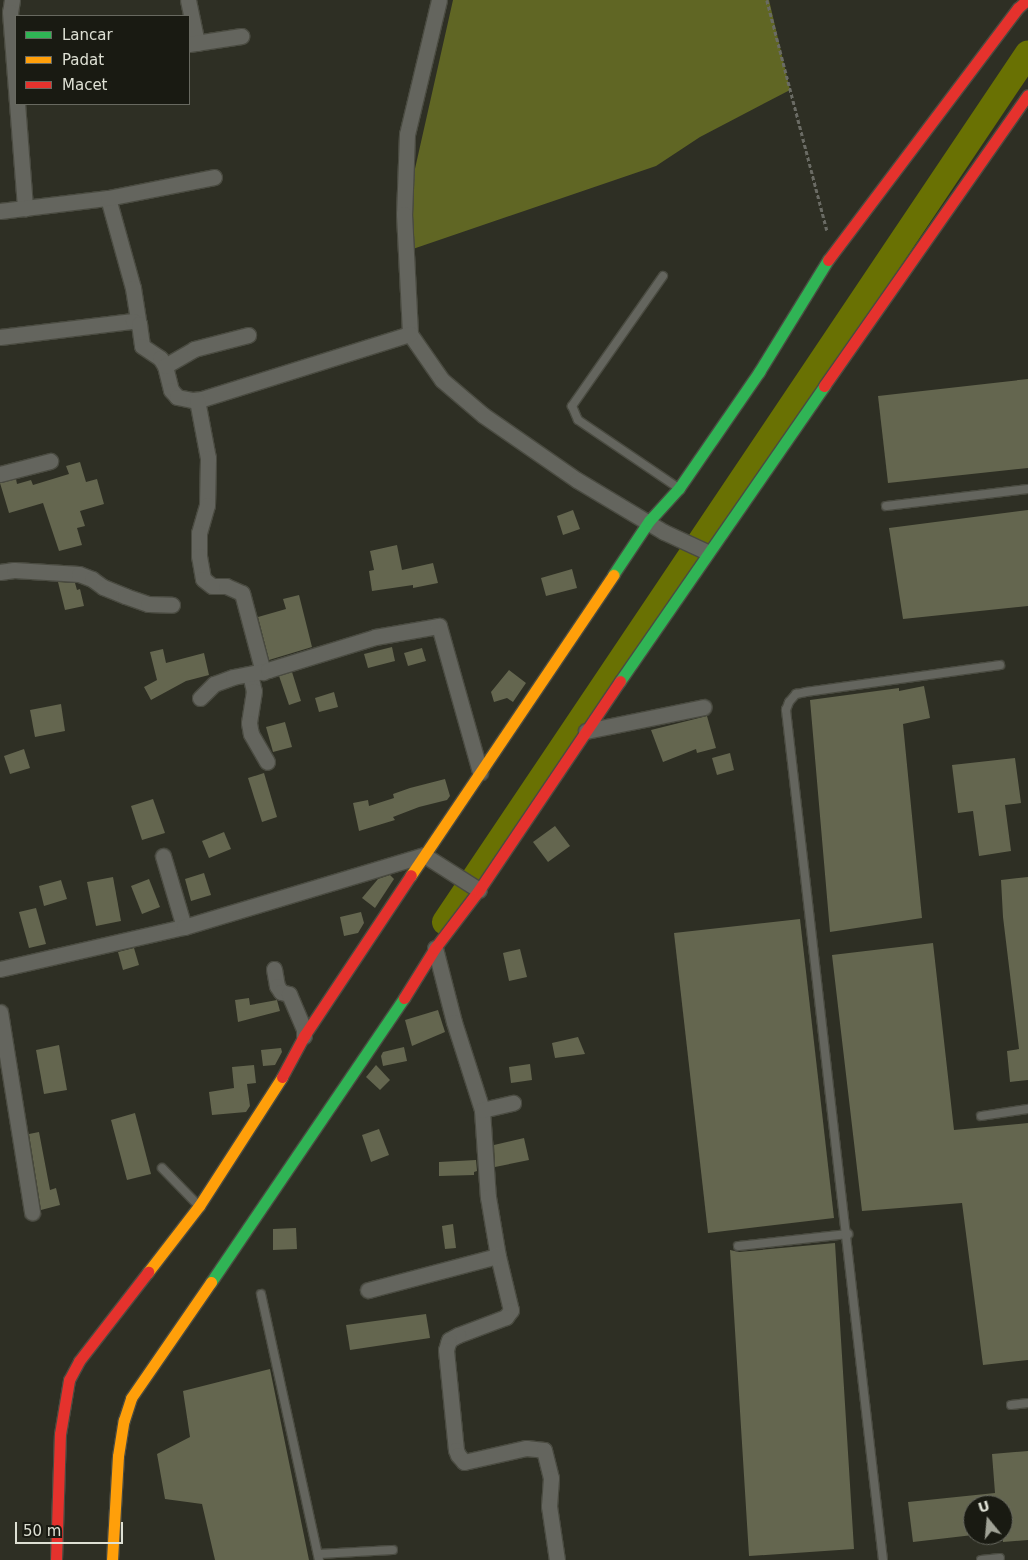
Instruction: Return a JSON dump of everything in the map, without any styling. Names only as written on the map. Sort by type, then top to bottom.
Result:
[{"type":"street","points":[[12,0],[10,12],[15,74]]},
{"type":"street","points":[[188,0],[190,15]]},
{"type":"street","points":[[439,0],[408,134],[404,214],[402,336],[442,380],[483,415],[577,480],[664,532],[705,551]]},
{"type":"street","points":[[56,1560],[60,1434],[69,1380],[79,1361],[199,1206],[281,1079],[304,1036],[424,855],[649,522],[679,488],[759,372],[834,250],[1018,8],[1027,0]]},
{"type":"street","points":[[190,18],[193,44],[241,36]]},
{"type":"street","points":[[112,1560],[118,1456],[124,1420],[131,1398],[386,1027],[435,948],[586,731],[705,551],[1028,95]]},
{"type":"street","points":[[17,105],[25,208]]},
{"type":"street","points":[[0,211],[108,198],[214,177]]},
{"type":"street","points":[[108,198],[133,288],[142,346],[160,358],[165,366],[171,390],[177,397],[197,400],[402,336]]},
{"type":"street","points":[[0,338],[133,321],[139,324]]},
{"type":"street","points":[[165,366],[194,349],[248,335]]},
{"type":"street","points":[[197,400],[208,458],[207,505],[199,533],[199,556],[203,579],[212,586],[226,586],[242,593],[256,673],[249,723],[251,734],[267,762]]},
{"type":"street","points":[[0,474],[50,461]]},
{"type":"street","points":[[0,572],[14,570],[80,574],[92,578],[103,587],[148,604],[172,605]]},
{"type":"street","points":[[200,698],[214,684],[375,637],[439,626],[480,772]]},
{"type":"street","points":[[586,731],[704,707]]},
{"type":"street","points":[[2,963],[184,926],[424,855],[476,887]]},
{"type":"street","points":[[163,856],[184,926]]},
{"type":"street","points":[[435,948],[454,1022],[482,1110],[486,1186],[498,1256],[511,1313],[488,1325],[449,1340],[446,1350],[456,1450],[458,1456],[464,1462],[526,1448],[544,1450],[551,1478],[549,1506],[557,1560]]},
{"type":"street","points":[[274,969],[276,986],[281,992],[290,995],[304,1030],[304,1036]]},
{"type":"street","points":[[0,1012],[32,1212]]},
{"type":"street","points":[[482,1110],[513,1103]]},
{"type":"street","points":[[368,1290],[498,1256]]},
{"type":"lane","points":[[663,276],[572,406],[578,420],[679,488]]},
{"type":"lane","points":[[886,506],[1028,489]]},
{"type":"lane","points":[[883,1560],[848,1234],[786,710],[789,702],[796,694],[1000,665]]},
{"type":"lane","points":[[981,1116],[1028,1109]]},
{"type":"lane","points":[[162,1168],[199,1206]]},
{"type":"lane","points":[[738,1246],[848,1234]]},
{"type":"lane","points":[[261,1294],[318,1557],[393,1550]]},
{"type":"lane","points":[[1011,1405],[1028,1403]]},
{"type":"lane","points":[[981,1560],[1000,1558]]},
{"type":"path","points":[[767,0],[809,165],[834,250]]},
{"type":"green space","points":[[453,0],[769,0],[790,90],[700,137],[656,166],[407,251],[412,182]]},
{"type":"building","points":[[1028,379],[1028,468],[888,483],[878,396]]},
{"type":"building","points":[[80,462],[86,482],[97,479],[104,504],[80,511],[85,526],[77,528],[82,545],[59,551],[43,503],[9,513],[0,483],[16,479],[17,484],[31,480],[33,485],[69,474],[66,466]]},
{"type":"building","points":[[573,510],[580,529],[563,535],[557,516]]},
{"type":"building","points":[[1028,510],[1028,606],[903,619],[889,528]]},
{"type":"building","points":[[397,545],[402,570],[433,563],[438,583],[413,588],[413,585],[372,591],[369,571],[374,570],[370,551]]},
{"type":"building","points":[[572,569],[577,588],[546,596],[541,578]]},
{"type":"building","points":[[58,582],[75,583],[77,590],[80,589],[84,606],[65,610]]},
{"type":"building","points":[[299,595],[312,647],[269,660],[258,617],[286,609],[283,599]]},
{"type":"building","points":[[392,647],[395,661],[368,668],[364,654]]},
{"type":"building","points":[[422,648],[426,661],[408,666],[404,653]]},
{"type":"building","points":[[163,649],[166,663],[204,653],[209,675],[186,681],[151,700],[144,687],[157,680],[150,652]]},
{"type":"building","points":[[509,670],[526,683],[513,702],[507,698],[494,702],[491,692]]},
{"type":"building","points":[[292,672],[301,701],[289,705],[279,676]]},
{"type":"building","points":[[924,686],[930,718],[903,724],[922,918],[830,932],[810,700],[899,688],[899,691]]},
{"type":"building","points":[[334,692],[338,707],[319,712],[315,698]]},
{"type":"building","points":[[61,704],[65,731],[35,737],[30,710]]},
{"type":"building","points":[[707,716],[716,748],[697,753],[696,749],[663,762],[651,730]]},
{"type":"building","points":[[285,722],[292,747],[273,752],[266,727]]},
{"type":"building","points":[[24,749],[30,768],[10,774],[4,756]]},
{"type":"building","points":[[730,753],[734,770],[717,775],[712,758]]},
{"type":"building","points":[[1015,758],[1021,803],[1005,805],[1011,851],[979,856],[973,811],[958,813],[952,765]]},
{"type":"building","points":[[264,773],[277,817],[262,822],[248,778]]},
{"type":"building","points":[[445,779],[450,796],[447,800],[419,807],[393,817],[395,820],[359,831],[353,803],[368,800],[369,806],[394,798],[393,794]]},
{"type":"building","points":[[153,799],[165,833],[142,840],[131,806]]},
{"type":"building","points":[[555,826],[570,846],[548,862],[533,842]]},
{"type":"building","points":[[224,832],[231,849],[209,858],[202,841]]},
{"type":"building","points":[[204,873],[211,895],[191,901],[185,879]]},
{"type":"building","points":[[390,875],[394,879],[375,908],[362,898],[378,879]]},
{"type":"building","points":[[113,877],[121,921],[96,926],[87,882]]},
{"type":"building","points":[[1028,877],[1028,1080],[1010,1082],[1007,1051],[1019,1049],[1003,917],[1001,880]]},
{"type":"building","points":[[149,879],[160,907],[142,914],[131,886]]},
{"type":"building","points":[[61,880],[67,899],[44,906],[39,886]]},
{"type":"building","points":[[36,908],[46,944],[29,948],[19,912]]},
{"type":"building","points":[[361,912],[364,923],[358,933],[344,936],[340,917]]},
{"type":"building","points":[[800,919],[834,1218],[708,1233],[674,933]]},
{"type":"building","points":[[933,943],[954,1130],[1028,1123],[1028,1360],[983,1365],[962,1203],[862,1211],[832,955]]},
{"type":"building","points":[[134,948],[139,965],[123,970],[118,952]]},
{"type":"building","points":[[520,949],[527,977],[509,981],[503,953]]},
{"type":"building","points":[[249,998],[250,1005],[277,1000],[280,1011],[238,1022],[235,1000]]},
{"type":"building","points":[[438,1010],[445,1032],[412,1046],[405,1020]]},
{"type":"building","points":[[578,1037],[585,1054],[555,1058],[552,1043]]},
{"type":"building","points":[[59,1045],[67,1090],[44,1094],[36,1050]]},
{"type":"building","points":[[404,1047],[407,1061],[383,1066],[381,1056],[383,1052]]},
{"type":"building","points":[[281,1048],[282,1052],[275,1065],[263,1066],[261,1050]]},
{"type":"building","points":[[530,1064],[532,1080],[511,1083],[509,1067]]},
{"type":"building","points":[[254,1065],[256,1083],[247,1084],[250,1106],[246,1112],[212,1115],[209,1092],[234,1088],[232,1067]]},
{"type":"building","points":[[376,1065],[390,1080],[380,1090],[366,1077]]},
{"type":"building","points":[[135,1113],[151,1174],[127,1180],[111,1120]]},
{"type":"building","points":[[379,1129],[389,1155],[371,1162],[362,1135]]},
{"type":"building","points":[[39,1132],[50,1190],[56,1188],[60,1205],[41,1210],[29,1134]]},
{"type":"building","points":[[524,1138],[529,1160],[495,1167],[494,1145]]},
{"type":"building","points":[[476,1160],[477,1171],[474,1172],[474,1175],[439,1176],[439,1162]]},
{"type":"building","points":[[453,1224],[456,1248],[445,1249],[442,1226]]},
{"type":"building","points":[[296,1228],[297,1249],[273,1250],[273,1229]]},
{"type":"building","points":[[835,1243],[854,1549],[749,1556],[730,1250],[739,1252]]},
{"type":"building","points":[[426,1314],[430,1338],[350,1350],[346,1325]]},
{"type":"building","points":[[270,1369],[309,1560],[215,1560],[202,1504],[165,1499],[157,1454],[190,1437],[183,1391]]},
{"type":"building","points":[[1028,1451],[1028,1540],[1013,1541],[1013,1495],[976,1495],[995,1493],[992,1454]]},
{"type":"building","points":[[963,1496],[963,1536],[913,1542],[908,1502]]},
{"type":"waterway","points":[[445,922],[1028,53]]},
{"type":"traffic: fast","points":[[613,575],[649,521],[679,488],[759,372],[828,260]]},
{"type":"traffic: fast","points":[[620,681],[824,386]]},
{"type":"traffic: fast","points":[[211,1282],[404,998]]},
{"type":"traffic: slow","points":[[411,875],[613,575]]},
{"type":"traffic: slow","points":[[148,1272],[199,1206],[282,1077]]},
{"type":"traffic: slow","points":[[112,1560],[118,1456],[124,1420],[131,1398],[211,1282]]},
{"type":"traffic: jam","points":[[828,260],[1018,8],[1027,0]]},
{"type":"traffic: jam","points":[[824,386],[1028,95]]},
{"type":"traffic: jam","points":[[404,998],[435,948],[479,890],[620,681]]},
{"type":"traffic: jam","points":[[282,1077],[304,1036],[411,875]]},
{"type":"traffic: jam","points":[[56,1560],[60,1434],[69,1380],[79,1361],[148,1272]]}]
